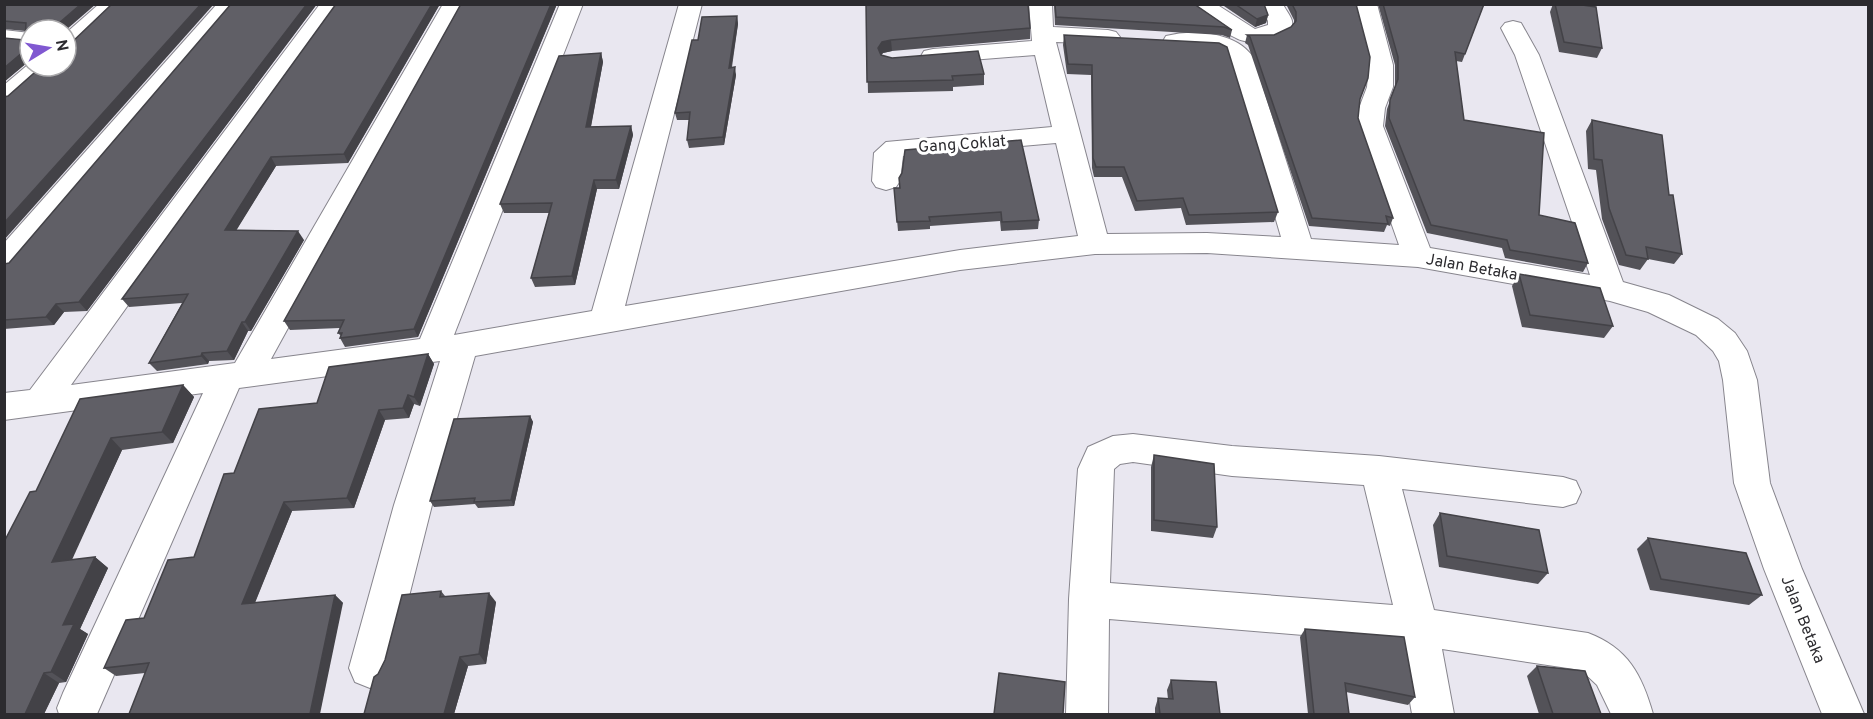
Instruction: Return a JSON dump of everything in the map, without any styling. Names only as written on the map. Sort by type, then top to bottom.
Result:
[{"type":"street","points":[[78,35],[113,4]]},
{"type":"street","points":[[4,262],[230,4]]},
{"type":"street","points":[[40,402],[332,4]]},
{"type":"street","points":[[78,708],[236,378],[455,4]]},
{"type":"street","points":[[370,668],[413,505],[446,347],[572,4]]},
{"type":"street","points":[[605,322],[691,4]]},
{"type":"street","points":[[1040,4],[1043,40],[1095,244]]},
{"type":"street","points":[[1198,4],[1247,34],[1255,36],[1279,29],[1280,21],[1271,4]]},
{"type":"street","points":[[1365,4],[1381,65],[1380,87],[1372,108],[1370,126],[1418,256]]},
{"type":"street","points":[[1514,28],[1527,55],[1610,290]]},
{"type":"street","points":[[916,58],[1043,40],[1143,39],[1222,44],[1237,51],[1241,57],[1299,248]]},
{"type":"street","points":[[4,98],[28,78]]},
{"type":"street","name":"Gang Coklat","points":[[886,181],[888,153],[896,148],[1067,134]]},
{"type":"street","name":"Jalan Betaka","points":[[4,407],[236,378],[446,347],[605,322],[960,260],[1095,244],[1207,243],[1418,256],[1610,290],[1658,303],[1707,327],[1724,342],[1735,360],[1752,483],[1783,569],[1843,714]]},
{"type":"street","points":[[1087,714],[1089,599],[1096,469],[1101,457],[1113,450],[1133,448],[1232,461],[1379,471],[1563,492]]},
{"type":"street","points":[[1379,471],[1418,626],[1433,714]]},
{"type":"street","points":[[1089,599],[1418,626],[1588,652],[1605,661],[1616,674],[1632,714]]},
{"type":"building","points":[[4,4],[81,4],[65,18],[18,18],[18,22],[4,21]]},
{"type":"building","points":[[112,4],[201,4],[4,223],[4,97],[28,78],[78,78],[78,36]]},
{"type":"building","points":[[231,4],[307,4],[79,302],[56,304],[46,317],[4,320],[4,264],[9,263]]},
{"type":"building","points":[[336,4],[432,4],[344,154],[271,157],[225,230],[298,231],[245,322],[242,322],[227,351],[202,353],[201,356],[149,363],[188,294],[122,299]]},
{"type":"building","points":[[461,4],[551,4],[414,329],[340,338],[342,333],[338,333],[344,320],[284,321]]},
{"type":"building","points":[[866,4],[1028,4],[1030,28],[882,42],[878,48],[881,55],[892,58],[978,51],[984,74],[952,76],[953,80],[867,82]]},
{"type":"building","points":[[1055,4],[1194,4],[1232,30],[1224,27],[1056,17]]},
{"type":"building","points":[[1235,4],[1264,4],[1268,15],[1257,19]]},
{"type":"building","points":[[1292,4],[1356,4],[1370,57],[1368,78],[1360,99],[1358,118],[1393,218],[1386,216],[1388,224],[1312,218],[1250,37],[1247,35],[1274,35],[1291,27],[1296,21],[1296,12]]},
{"type":"building","points":[[1383,4],[1484,4],[1465,54],[1455,52],[1464,120],[1544,133],[1539,215],[1575,223],[1588,263],[1510,250],[1507,240],[1431,225],[1389,118],[1390,100],[1398,79],[1398,57]]},
{"type":"building","points":[[1555,4],[1596,7],[1602,48],[1564,42]]},
{"type":"building","points":[[737,16],[729,68],[735,67],[723,137],[687,140],[690,112],[675,113],[692,40],[698,40],[702,17]]},
{"type":"building","points":[[1064,35],[1219,43],[1227,47],[1278,212],[1189,215],[1183,198],[1137,201],[1124,167],[1096,167],[1093,158],[1092,65],[1068,64]]},
{"type":"building","points":[[4,38],[18,39],[18,56],[4,68]]},
{"type":"building","points":[[601,53],[586,127],[631,126],[616,180],[594,180],[572,276],[531,278],[552,203],[500,204],[559,56]]},
{"type":"building","points":[[1592,120],[1662,135],[1669,195],[1673,195],[1682,254],[1646,247],[1648,259],[1626,255],[1609,208],[1602,160],[1594,159]]},
{"type":"building","points":[[1021,140],[1039,220],[1002,222],[1001,212],[929,217],[930,221],[897,222],[894,188],[900,188],[899,178],[902,173],[905,150]]},
{"type":"building","points":[[1519,274],[1600,288],[1613,326],[1530,315]]},
{"type":"building","points":[[428,354],[414,397],[408,395],[403,408],[379,410],[347,498],[284,502],[242,604],[335,595],[310,714],[129,714],[149,663],[104,668],[126,620],[144,618],[168,560],[194,557],[224,474],[234,473],[259,409],[317,403],[329,367]]},
{"type":"building","points":[[183,385],[162,432],[111,438],[52,562],[95,557],[63,625],[74,624],[51,672],[44,673],[25,714],[4,714],[4,542],[30,492],[36,491],[80,399]]},
{"type":"building","points":[[530,416],[511,500],[474,502],[475,498],[430,501],[454,419]]},
{"type":"building","points":[[1154,455],[1214,464],[1217,527],[1154,520]]},
{"type":"building","points":[[1440,513],[1539,530],[1548,573],[1447,556]]},
{"type":"building","points":[[1648,538],[1746,553],[1762,595],[1661,579]]},
{"type":"building","points":[[441,591],[440,597],[489,593],[479,654],[460,657],[444,714],[364,714],[374,677],[385,660],[402,595]]},
{"type":"building","points":[[1305,629],[1404,637],[1415,697],[1345,683],[1349,714],[1314,714]]},
{"type":"building","points":[[1537,666],[1585,671],[1601,714],[1553,714]]},
{"type":"building","points":[[999,673],[1065,682],[1063,714],[994,714]]},
{"type":"building","points":[[1171,680],[1216,682],[1220,714],[1160,714],[1158,698],[1173,699]]}]
